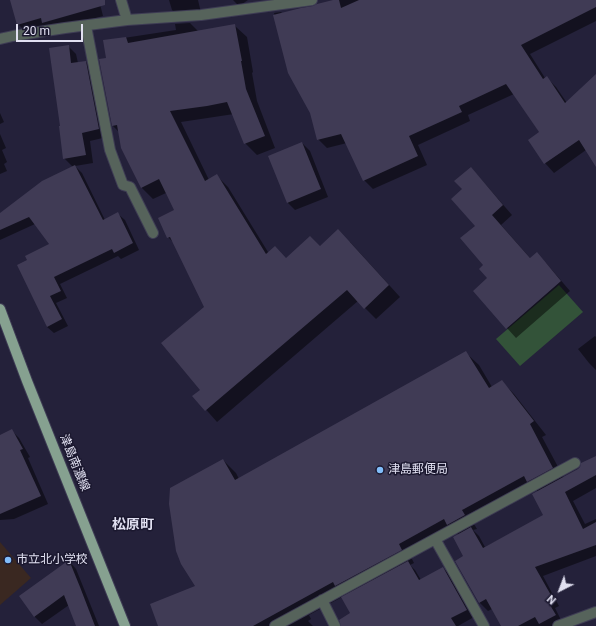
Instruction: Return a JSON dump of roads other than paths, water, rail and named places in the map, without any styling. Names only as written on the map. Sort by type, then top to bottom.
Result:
[{"type":"main road","name":"津島南濃線","points":[[0,309],[27,381],[125,626]]},
{"type":"street","points":[[121,0],[127,20]]},
{"type":"street","points":[[0,39],[127,20],[201,15],[312,0]]},
{"type":"street","points":[[86,26],[110,150],[123,185],[130,187],[153,234]]},
{"type":"street","points":[[275,626],[575,463]]},
{"type":"street","points":[[435,539],[484,626]]},
{"type":"street","points":[[322,600],[335,626]]},
{"type":"street","points":[[558,626],[596,612]]},
{"type":"place","name":"津島郵便局","points":[[380,470]]},
{"type":"place","name":"市立北小学校","points":[[8,560]]},
{"type":"district","name":"松原町","points":[[133,525]]}]
